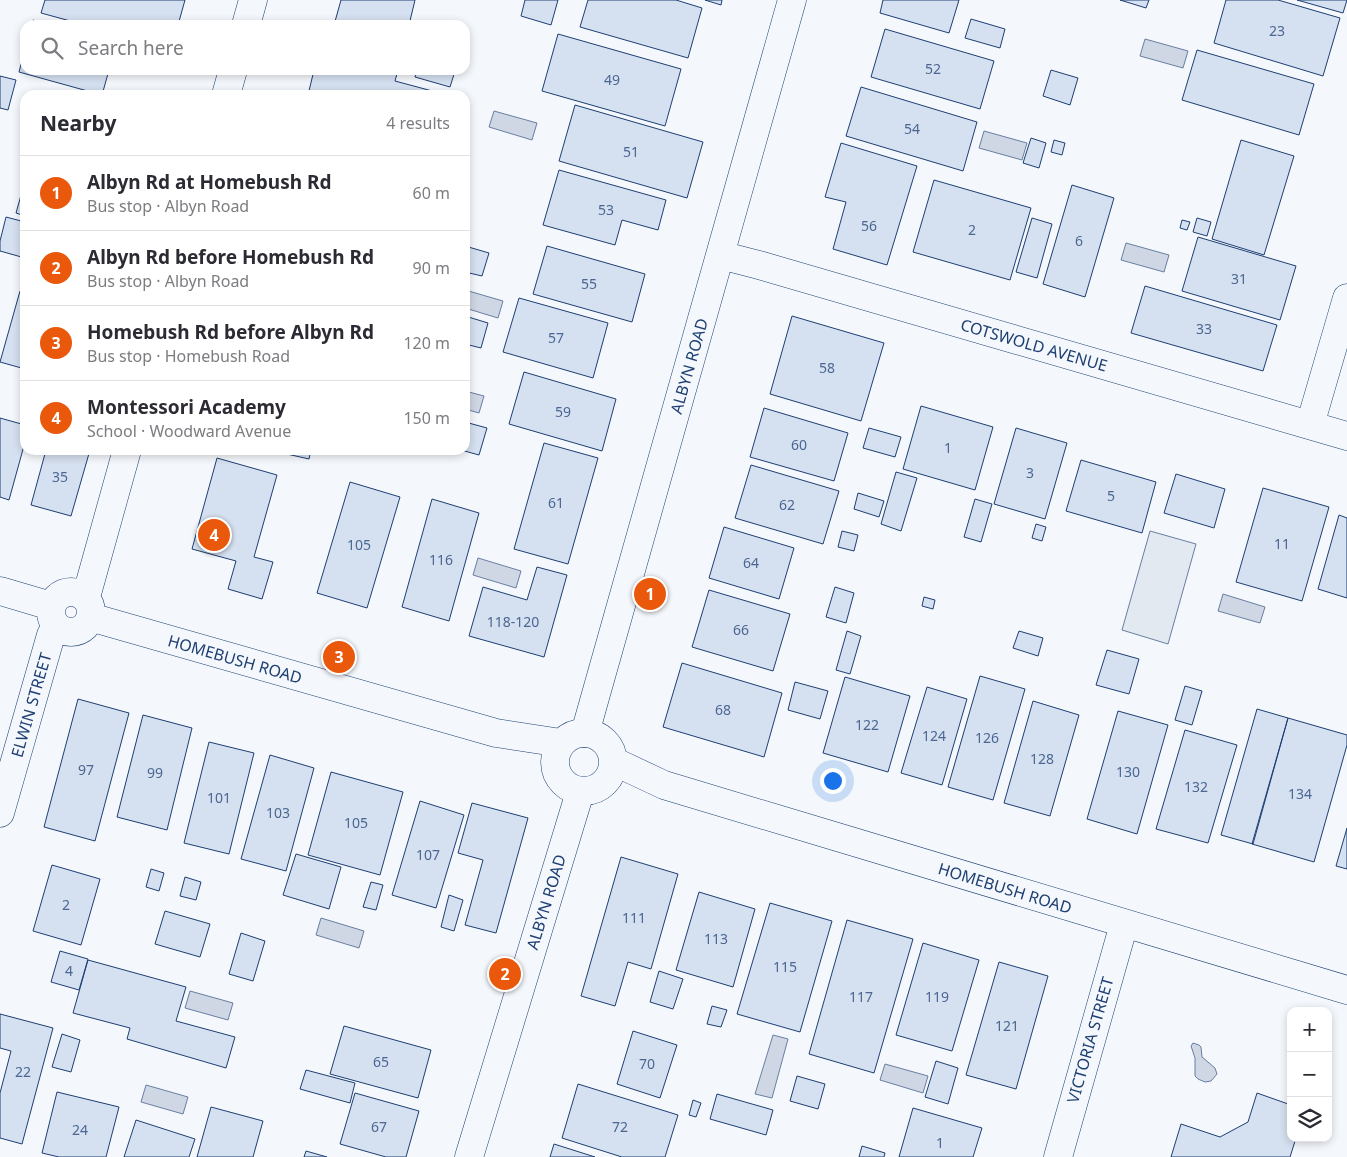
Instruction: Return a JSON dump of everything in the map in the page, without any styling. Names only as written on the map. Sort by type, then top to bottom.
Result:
[{"type":"street","points":[[247,20],[253,0]]},
{"type":"street","name":"ALBYN ROAD","points":[[567,746],[720,255],[792,0]]},
{"type":"street","points":[[227,90],[232,75]]},
{"type":"street","name":"COTSWOLD AVENUE","points":[[720,255],[1347,436]]},
{"type":"street","points":[[1310,425],[1347,298]]},
{"type":"street","points":[[0,591],[55,617],[62,631],[78,632],[87,624],[88,590],[127,455]]},
{"type":"street","name":"HOMEBUSH ROAD","points":[[55,617],[57,597],[63,593],[73,592],[87,607],[496,733],[567,746],[599,737],[605,742],[612,754],[611,770],[1347,990]]},
{"type":"street","name":"ELWIN STREET","points":[[0,813],[55,617]]},
{"type":"street","points":[[567,746],[557,774],[564,784],[574,790],[580,792],[599,788],[611,770]]},
{"type":"street","name":"ALBYN ROAD","points":[[469,1157],[580,792]]},
{"type":"street","name":"VICTORIA STREET","points":[[1058,1157],[1124,924]]},
{"type":"shaded area","points":[[1145,39],[1188,51],[1183,68],[1140,56]]},
{"type":"shaded area","points":[[494,111],[537,123],[532,140],[489,127]]},
{"type":"shaded area","points":[[984,131],[1027,143],[1022,160],[979,148]]},
{"type":"shaded area","points":[[1126,243],[1169,255],[1164,272],[1121,260]]},
{"type":"shaded area","points":[[470,291],[503,301],[498,318],[470,310]]},
{"type":"shaded area","points":[[470,392],[484,396],[479,413],[470,410]]},
{"type":"shaded area","points":[[1150,531],[1196,544],[1168,644],[1122,630]]},
{"type":"shaded area","points":[[478,558],[521,571],[516,588],[473,575]]},
{"type":"shaded area","points":[[1223,594],[1265,607],[1260,623],[1218,611]]},
{"type":"shaded area","points":[[321,918],[364,931],[359,948],[316,935]]},
{"type":"shaded area","points":[[190,991],[233,1003],[228,1020],[185,1008]]},
{"type":"shaded area","points":[[773,1035],[788,1039],[772,1098],[755,1094]]},
{"type":"shaded area","points":[[1193,1043],[1201,1047],[1202,1057],[1215,1068],[1217,1074],[1211,1081],[1205,1082],[1195,1076],[1195,1058],[1191,1046]]},
{"type":"shaded area","points":[[885,1064],[928,1076],[923,1093],[880,1080]]},
{"type":"shaded area","points":[[146,1085],[188,1097],[183,1114],[141,1102]]},
{"type":"building","points":[[45,0],[185,0],[179,20],[67,20],[41,13]]},
{"type":"building","points":[[341,0],[415,0],[410,20],[335,20]]},
{"type":"building","points":[[525,0],[558,0],[551,25],[521,16]]},
{"type":"building","points":[[588,0],[676,0],[702,8],[688,58],[580,27]]},
{"type":"building","points":[[705,0],[722,0],[721,5]]},
{"type":"building","points":[[883,0],[959,0],[949,33],[880,13]]},
{"type":"building","points":[[1120,0],[1149,0],[1146,8]]},
{"type":"building","points":[[1226,0],[1278,0],[1340,18],[1323,76],[1214,43]]},
{"type":"building","points":[[1297,0],[1347,0],[1343,13]]},
{"type":"building","points":[[971,19],[1005,29],[1000,48],[965,38]]},
{"type":"building","points":[[885,29],[994,61],[980,109],[871,77]]},
{"type":"building","points":[[558,34],[681,69],[665,126],[542,91]]},
{"type":"building","points":[[1197,50],[1314,84],[1299,135],[1182,100]]},
{"type":"building","points":[[1051,70],[1078,78],[1070,105],[1043,96]]},
{"type":"building","points":[[30,75],[108,75],[103,90],[84,90]]},
{"type":"building","points":[[313,75],[397,75],[395,81],[429,90],[309,90]]},
{"type":"building","points":[[416,75],[454,75],[450,87],[415,77]]},
{"type":"building","points":[[0,76],[16,80],[8,110],[0,108]]},
{"type":"building","points":[[861,87],[977,122],[963,171],[846,136]]},
{"type":"building","points":[[575,105],[703,142],[687,198],[559,161]]},
{"type":"building","points":[[1031,138],[1046,143],[1039,168],[1023,163]]},
{"type":"building","points":[[1054,140],[1065,143],[1062,155],[1051,152]]},
{"type":"building","points":[[1241,140],[1294,156],[1264,255],[1212,239]]},
{"type":"building","points":[[841,143],[917,166],[887,265],[833,249],[846,202],[825,197]]},
{"type":"building","points":[[559,170],[666,200],[658,230],[622,220],[615,245],[543,225]]},
{"type":"building","points":[[934,180],[1031,208],[1010,280],[913,252]]},
{"type":"building","points":[[1072,185],[1114,198],[1085,297],[1043,284]]},
{"type":"building","points":[[20,199],[20,214],[16,213]]},
{"type":"building","points":[[6,217],[20,221],[20,257],[0,251],[0,241]]},
{"type":"building","points":[[1032,218],[1052,224],[1037,278],[1016,272]]},
{"type":"building","points":[[1197,218],[1211,222],[1207,236],[1193,232]]},
{"type":"building","points":[[1182,220],[1190,222],[1187,230],[1180,228]]},
{"type":"building","points":[[1198,237],[1296,266],[1280,320],[1182,291]]},
{"type":"building","points":[[547,246],[645,274],[632,322],[533,294]]},
{"type":"building","points":[[470,247],[489,253],[482,276],[470,273]]},
{"type":"building","points":[[1145,286],[1277,325],[1263,371],[1131,333]]},
{"type":"building","points":[[20,291],[20,368],[0,362]]},
{"type":"building","points":[[519,298],[608,323],[593,378],[503,352]]},
{"type":"building","points":[[792,316],[884,343],[861,421],[770,394]]},
{"type":"building","points":[[470,318],[488,323],[481,348],[470,345]]},
{"type":"building","points":[[524,372],[616,399],[602,451],[509,424]]},
{"type":"building","points":[[921,406],[993,427],[975,490],[903,469]]},
{"type":"building","points":[[764,408],[848,433],[834,481],[750,457]]},
{"type":"building","points":[[0,418],[20,424],[21,455],[9,500],[0,497]]},
{"type":"building","points":[[470,423],[487,428],[479,455],[470,452]]},
{"type":"building","points":[[869,428],[901,437],[895,457],[863,448]]},
{"type":"building","points":[[1016,428],[1067,443],[1045,519],[994,504]]},
{"type":"building","points":[[544,443],[598,458],[568,564],[514,549]]},
{"type":"building","points":[[45,455],[89,455],[71,516],[31,505]]},
{"type":"building","points":[[291,455],[310,455],[309,459]]},
{"type":"building","points":[[217,458],[277,475],[254,557],[273,562],[262,599],[228,589],[236,561],[192,549]]},
{"type":"building","points":[[1081,460],[1156,482],[1142,533],[1066,511]]},
{"type":"building","points":[[751,465],[839,491],[823,544],[735,518]]},
{"type":"building","points":[[896,472],[917,478],[901,531],[881,524]]},
{"type":"building","points":[[1176,474],[1225,489],[1214,528],[1164,513]]},
{"type":"building","points":[[350,482],[400,497],[367,608],[317,593]]},
{"type":"building","points":[[1263,488],[1329,507],[1302,601],[1236,582]]},
{"type":"building","points":[[858,493],[884,501],[879,517],[854,509]]},
{"type":"building","points":[[432,499],[479,513],[449,621],[402,607]]},
{"type":"building","points":[[975,499],[992,504],[981,542],[964,537]]},
{"type":"building","points":[[1339,515],[1347,518],[1347,598],[1318,589]]},
{"type":"building","points":[[1036,524],[1046,527],[1042,541],[1032,538]]},
{"type":"building","points":[[724,527],[794,548],[779,599],[709,578]]},
{"type":"building","points":[[842,531],[858,535],[854,551],[838,547]]},
{"type":"building","points":[[537,567],[567,575],[544,657],[469,636],[483,587],[527,600]]},
{"type":"building","points":[[835,587],[854,593],[846,623],[826,617]]},
{"type":"building","points":[[709,590],[790,614],[773,671],[692,647]]},
{"type":"building","points":[[924,597],[935,600],[933,609],[922,606]]},
{"type":"building","points":[[847,631],[861,636],[850,674],[836,670]]},
{"type":"building","points":[[1019,631],[1043,638],[1038,656],[1013,648]]},
{"type":"building","points":[[1107,650],[1139,659],[1129,694],[1096,685]]},
{"type":"building","points":[[682,663],[782,693],[764,757],[663,727]]},
{"type":"building","points":[[980,676],[1025,689],[993,800],[948,787]]},
{"type":"building","points":[[845,677],[910,696],[888,772],[823,753]]},
{"type":"building","points":[[795,682],[828,691],[820,719],[788,710]]},
{"type":"building","points":[[1185,686],[1202,691],[1192,725],[1175,720]]},
{"type":"building","points":[[927,687],[967,699],[942,785],[901,773]]},
{"type":"building","points":[[78,699],[129,713],[95,841],[44,827]]},
{"type":"building","points":[[1033,701],[1079,715],[1050,816],[1004,803]]},
{"type":"building","points":[[1257,709],[1288,718],[1253,844],[1221,835]]},
{"type":"building","points":[[1118,711],[1168,725],[1137,834],[1087,819]]},
{"type":"building","points":[[143,715],[192,728],[167,830],[117,817]]},
{"type":"building","points":[[1288,718],[1347,735],[1347,745],[1314,862],[1252,844]]},
{"type":"building","points":[[1185,730],[1237,745],[1208,843],[1156,829]]},
{"type":"building","points":[[209,742],[254,753],[229,854],[184,843]]},
{"type":"building","points":[[270,755],[314,768],[286,871],[241,859]]},
{"type":"building","points":[[331,772],[403,792],[380,875],[308,855]]},
{"type":"building","points":[[420,801],[464,815],[436,908],[392,895]]},
{"type":"building","points":[[472,803],[528,818],[496,933],[465,925],[483,860],[458,853]]},
{"type":"building","points":[[1347,828],[1347,869],[1336,866]]},
{"type":"building","points":[[296,854],[341,867],[329,909],[283,895]]},
{"type":"building","points":[[621,857],[678,874],[651,969],[628,962],[615,1006],[581,996]]},
{"type":"building","points":[[52,865],[100,879],[81,945],[33,931]]},
{"type":"building","points":[[151,869],[164,873],[159,891],[146,887]]},
{"type":"building","points":[[185,877],[201,882],[196,900],[180,896]]},
{"type":"building","points":[[371,882],[383,885],[376,910],[363,907]]},
{"type":"building","points":[[699,892],[755,909],[733,987],[676,970]]},
{"type":"building","points":[[449,895],[463,900],[454,931],[441,927]]},
{"type":"building","points":[[770,903],[832,921],[800,1032],[737,1014]]},
{"type":"building","points":[[165,911],[210,924],[200,957],[155,944]]},
{"type":"building","points":[[847,920],[913,939],[874,1073],[809,1054]]},
{"type":"building","points":[[241,933],[265,941],[253,981],[229,974]]},
{"type":"building","points":[[923,943],[979,960],[952,1051],[896,1035]]},
{"type":"building","points":[[60,951],[88,959],[79,990],[51,982]]},
{"type":"building","points":[[88,960],[186,987],[176,1021],[235,1037],[226,1068],[127,1039],[130,1028],[73,1013]]},
{"type":"building","points":[[999,962],[1048,976],[1016,1089],[966,1075]]},
{"type":"building","points":[[659,971],[683,979],[673,1009],[650,1002]]},
{"type":"building","points":[[712,1006],[727,1010],[721,1027],[707,1024]]},
{"type":"building","points":[[0,1014],[53,1028],[22,1144],[0,1138],[0,1093],[11,1051],[0,1048]]},
{"type":"building","points":[[344,1026],[431,1050],[418,1098],[330,1074]]},
{"type":"building","points":[[633,1031],[677,1045],[660,1098],[617,1084]]},
{"type":"building","points":[[62,1034],[80,1040],[71,1072],[52,1067]]},
{"type":"building","points":[[936,1061],[958,1068],[948,1104],[925,1097]]},
{"type":"building","points":[[306,1070],[355,1083],[350,1103],[300,1089]]},
{"type":"building","points":[[797,1076],[825,1084],[818,1109],[790,1101]]},
{"type":"building","points":[[578,1084],[678,1115],[665,1157],[622,1157],[562,1138]]},
{"type":"building","points":[[57,1092],[119,1107],[106,1157],[59,1157],[42,1153]]},
{"type":"building","points":[[355,1093],[419,1111],[406,1157],[386,1157],[340,1144]]},
{"type":"building","points":[[1257,1093],[1287,1104],[1287,1142],[1295,1142],[1290,1157],[1171,1157],[1181,1124],[1220,1137],[1248,1122]]},
{"type":"building","points":[[717,1094],[773,1110],[766,1135],[710,1119]]},
{"type":"building","points":[[693,1100],[701,1103],[696,1117],[689,1115]]},
{"type":"building","points":[[211,1107],[263,1121],[253,1157],[197,1157]]},
{"type":"building","points":[[913,1108],[982,1128],[973,1157],[899,1157]]},
{"type":"building","points":[[136,1120],[195,1139],[189,1157],[124,1157]]},
{"type":"building","points":[[554,1144],[595,1157],[550,1157]]},
{"type":"building","points":[[862,1146],[885,1153],[884,1157],[859,1157]]},
{"type":"building","points":[[306,1151],[327,1157],[304,1157]]},
{"type":"place","name":"Montessori Academy","points":[[214,535]]},
{"type":"place","name":"Albyn Rd at Homebush Rd","points":[[650,594]]},
{"type":"place","name":"Homebush Rd before Albyn Rd","points":[[339,657]]},
{"type":"place","name":"Albyn Rd before Homebush Rd","points":[[505,974]]}]
